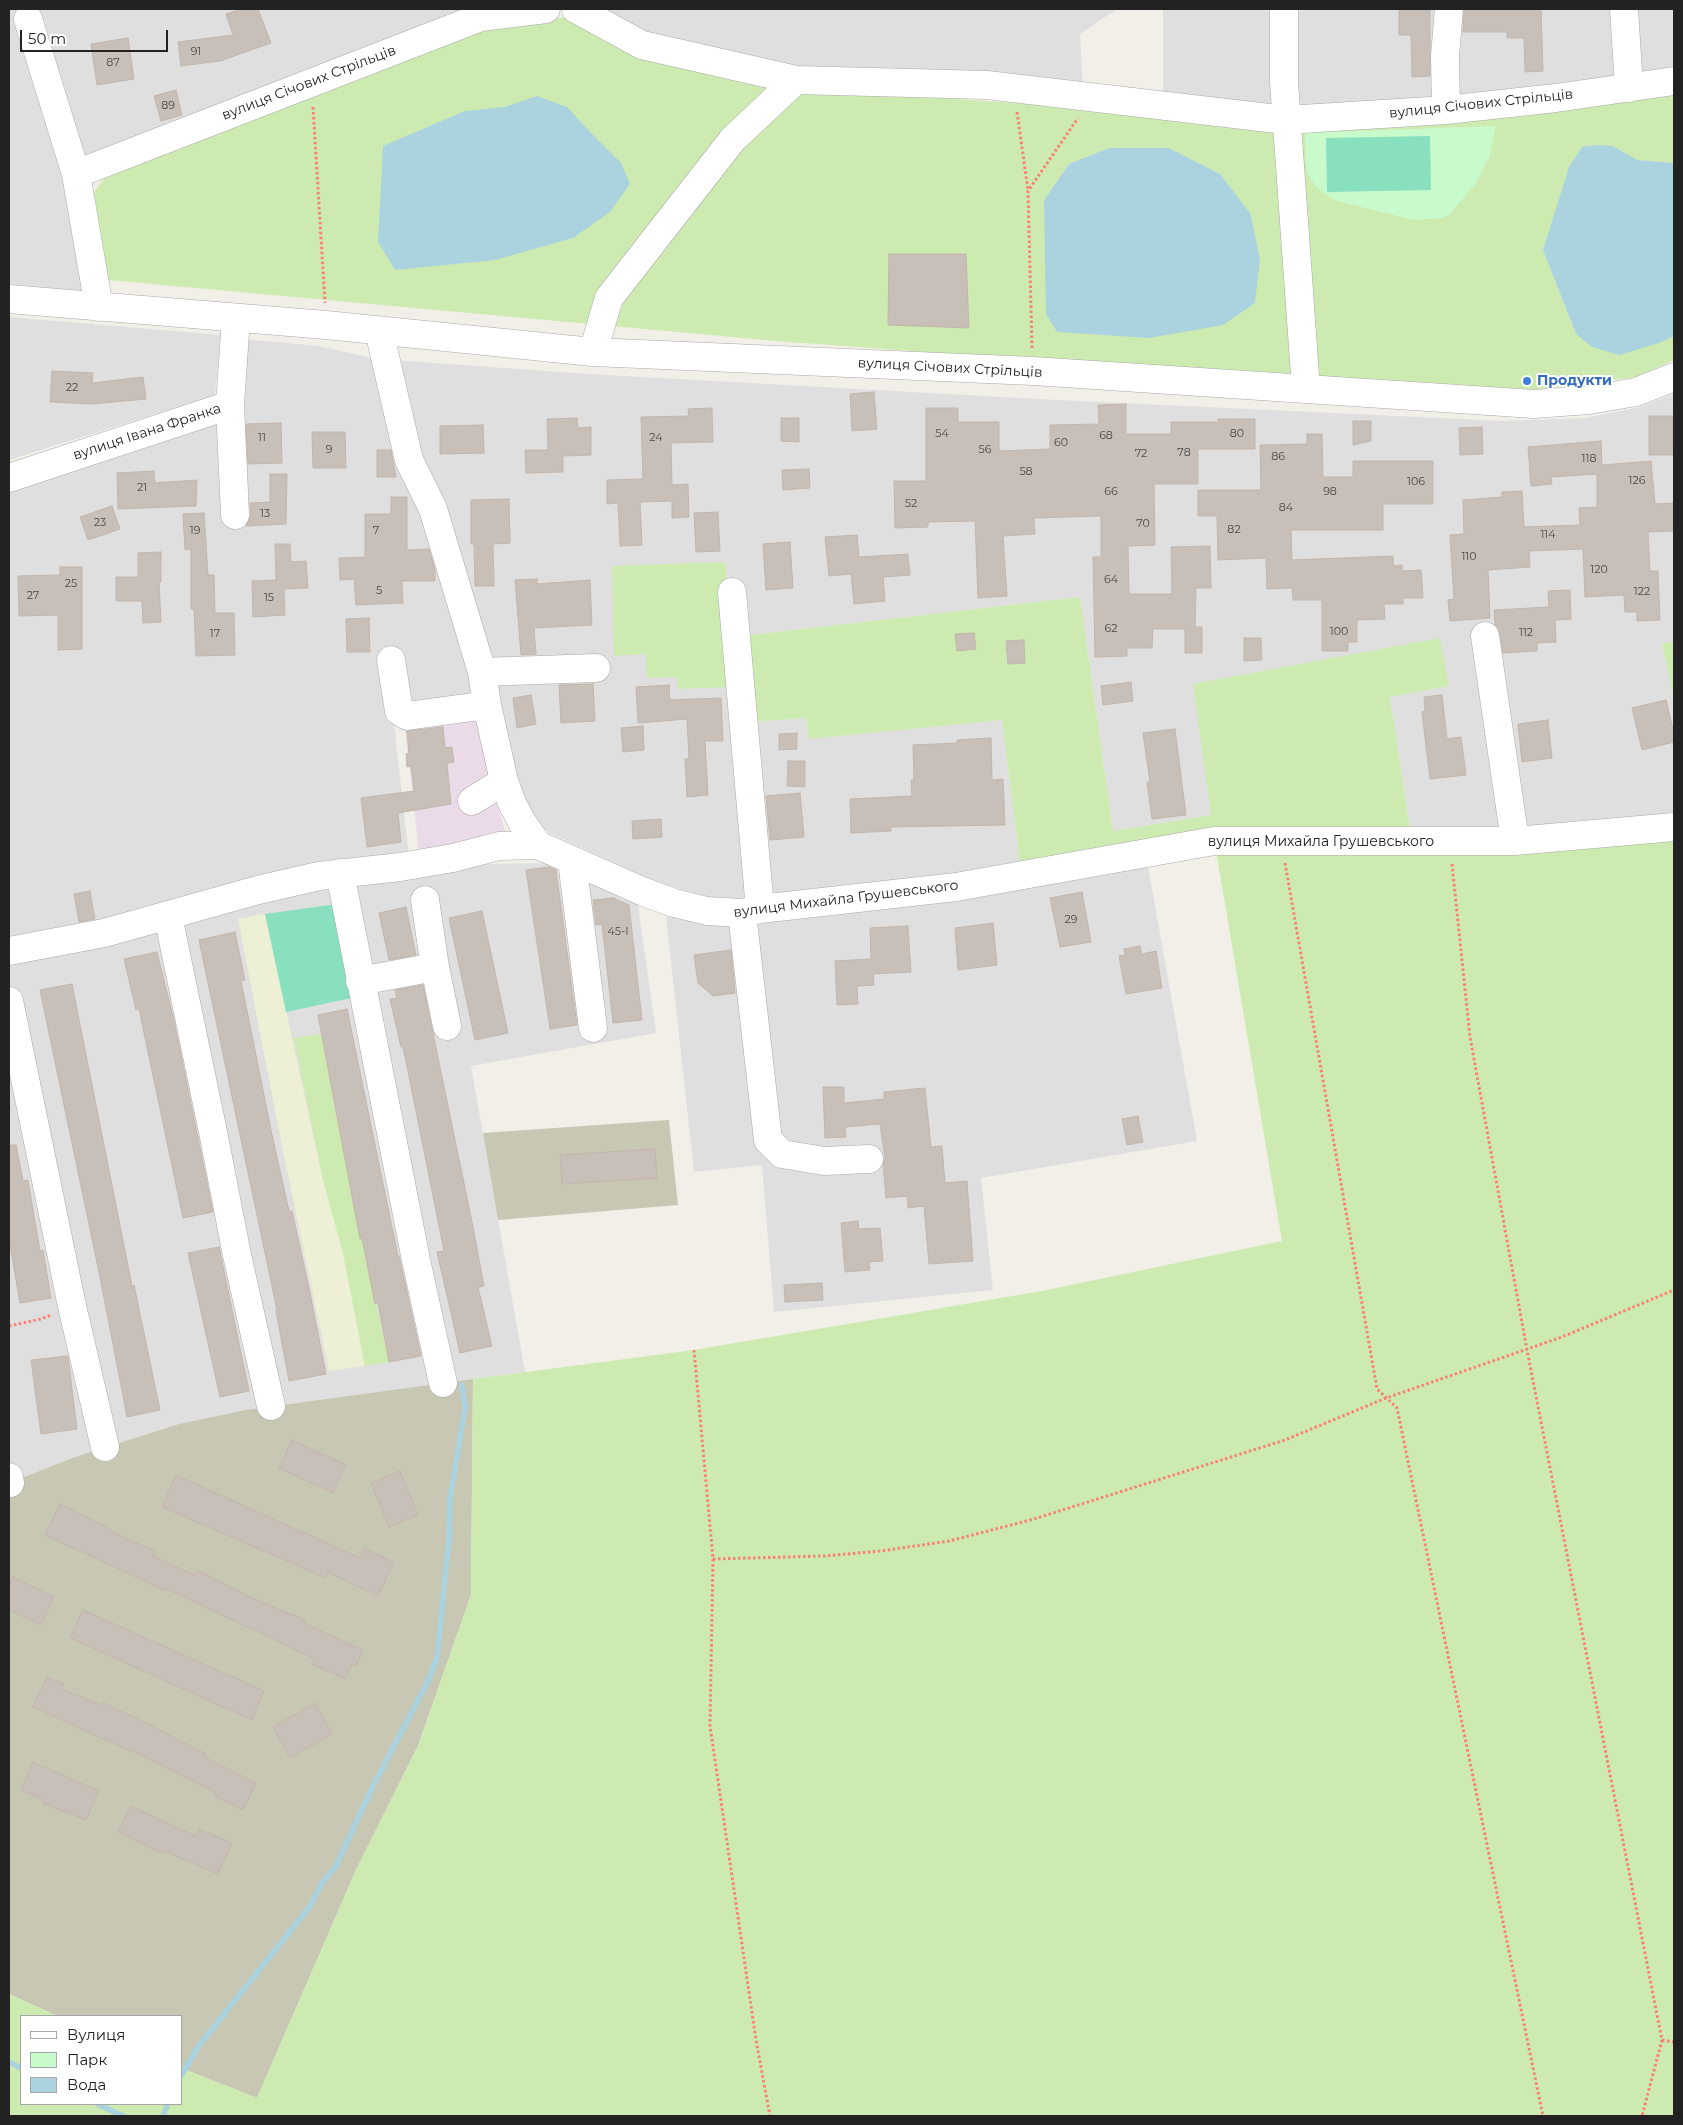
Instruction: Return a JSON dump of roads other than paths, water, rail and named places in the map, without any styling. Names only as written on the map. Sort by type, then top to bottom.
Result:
[{"type":"street","name":"вулиця Січових Стрільців","points":[[76,174],[481,17],[546,9]]},
{"type":"street","name":"вулиця Січових Стрільців","points":[[576,9],[642,45],[796,80],[987,85],[1286,120],[1446,110],[1674,81]]},
{"type":"street","points":[[1284,9],[1286,120],[1306,389]]},
{"type":"street","points":[[1446,110],[1445,56],[1449,9]]},
{"type":"street","points":[[1624,9],[1629,88]]},
{"type":"street","points":[[28,20],[76,174],[99,307]]},
{"type":"street","points":[[593,352],[609,298],[733,139],[796,80]]},
{"type":"street","name":"вулиця Січових Стрільців","points":[[9,299],[326,325],[593,352],[1033,371],[1534,404],[1589,400],[1636,392],[1674,377]]},
{"type":"street","name":"вулиця Івана Франка","points":[[9,478],[230,404],[236,318]]},
{"type":"street","name":"вулиця Михайла Грушевського","points":[[378,331],[409,460],[433,509],[482,672],[487,705],[504,781],[522,822],[538,845],[674,903],[706,911],[751,911],[956,887],[1214,841],[1515,841],[1674,826]]},
{"type":"street","points":[[230,404],[236,516]]},
{"type":"street","points":[[732,592],[751,911],[768,1140],[782,1154],[824,1161],[869,1158]]},
{"type":"street","points":[[1485,636],[1515,841]]},
{"type":"street","points":[[391,660],[399,712],[407,716],[487,705]]},
{"type":"street","points":[[482,672],[596,668]]},
{"type":"street","points":[[472,801],[504,781]]},
{"type":"street","points":[[9,952],[66,942],[290,882],[340,873],[418,864],[500,846],[538,845]]},
{"type":"street","points":[[572,861],[593,1028]]},
{"type":"street","points":[[340,873],[416,1260],[443,1383]]},
{"type":"street","points":[[425,900],[435,967],[447,1026]]},
{"type":"street","points":[[168,916],[237,1255],[270,1406]]},
{"type":"street","points":[[360,981],[435,967]]},
{"type":"street","points":[[9,1001],[72,1306],[105,1447]]},
{"type":"water","points":[[537,96],[567,107],[621,163],[630,184],[610,212],[573,238],[495,260],[395,270],[378,242],[383,146],[465,111],[505,107]]},
{"type":"water","points":[[1597,145],[1613,146],[1637,160],[1674,163],[1674,336],[1659,343],[1619,355],[1592,347],[1576,334],[1543,250],[1569,167],[1582,147]]},
{"type":"water","points":[[1109,148],[1169,148],[1220,174],[1250,213],[1260,259],[1255,303],[1223,325],[1149,338],[1057,332],[1046,314],[1044,200],[1069,164]]},
{"type":"waterway","points":[[182,2074],[198,2047],[310,1906],[323,1881],[336,1866],[372,1788],[429,1679],[437,1658],[449,1539],[450,1500],[465,1407],[462,1385]]},
{"type":"waterway","points":[[9,2062],[20,2068]]},
{"type":"waterway","points":[[99,2105],[123,2116]]},
{"type":"waterway","points":[[163,2116],[168,2105]]},
{"type":"place","name":"Продукти","points":[[1527,381]]}]
